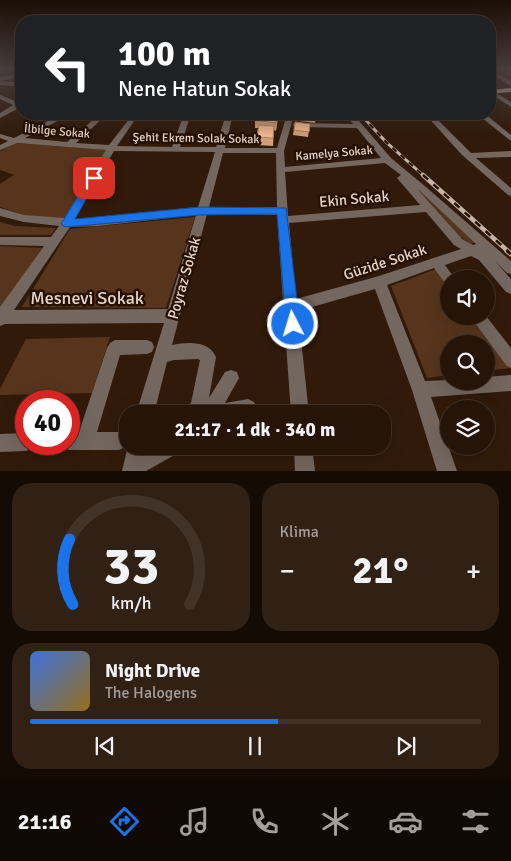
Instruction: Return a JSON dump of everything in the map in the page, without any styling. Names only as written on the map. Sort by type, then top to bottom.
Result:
[{"type":"main road","points":[[496,94],[511,92]]},
{"type":"street","points":[[496,96],[511,105]]},
{"type":"street","points":[[0,97],[15,102]]},
{"type":"street","points":[[0,116],[15,107]]},
{"type":"street","points":[[0,148],[55,120]]},
{"type":"street","points":[[68,145],[97,120]]},
{"type":"street","points":[[1,318],[67,223],[112,148],[132,120]]},
{"type":"street","points":[[175,150],[186,120]]},
{"type":"street","name":"Poyraz Sokak","points":[[148,405],[204,211],[218,150],[228,120]]},
{"type":"street","points":[[289,120],[280,152],[283,215],[299,405]]},
{"type":"street","points":[[293,120],[319,127],[358,126]]},
{"type":"street","points":[[354,120],[458,242],[483,257],[511,288]]},
{"type":"street","points":[[434,120],[469,156],[511,193]]},
{"type":"street","points":[[488,120],[511,138]]},
{"type":"street","points":[[496,126],[511,126]]},
{"type":"street","name":"İlbilge Sokak","points":[[0,136],[14,140],[112,148]]},
{"type":"street","name":"Şehit Ekrem Solak Sokak","points":[[112,148],[280,152]]},
{"type":"street","points":[[469,156],[511,154]]},
{"type":"street","points":[[388,160],[423,189],[511,269]]},
{"type":"street","name":"Kamelya Sokak","points":[[282,170],[388,160]]},
{"type":"street","name":"Ekin Sokak","points":[[0,212],[19,218],[67,223],[204,211],[283,215],[427,208]]},
{"type":"street","points":[[0,241],[54,242]]},
{"type":"street","name":"Güzide Sokak","points":[[292,306],[379,282],[471,250],[487,247]]},
{"type":"street","points":[[436,262],[442,270]]},
{"type":"street","points":[[379,282],[420,390],[447,471]]},
{"type":"street","name":"Mesnevi Sokak","points":[[1,318],[173,316]]},
{"type":"street","points":[[484,325],[511,360]]},
{"type":"street","points":[[80,434],[115,348],[147,346]]},
{"type":"street","points":[[161,357],[174,352],[200,350],[208,357],[200,405]]},
{"type":"street","points":[[214,405],[231,378]]},
{"type":"street","points":[[420,390],[511,383]]},
{"type":"street","points":[[80,441],[119,441]]},
{"type":"street","points":[[0,443],[15,442]]},
{"type":"street","points":[[132,470],[136,455]]},
{"type":"street","points":[[132,470],[158,455]]},
{"type":"street","points":[[304,455],[305,471]]},
{"type":"shaded area","points":[[14,143],[108,150],[63,219],[26,216],[0,207],[0,184],[14,175],[0,170],[0,151]]},
{"type":"shaded area","points":[[396,168],[476,241],[471,244],[447,228]]},
{"type":"shaded area","points":[[195,217],[166,308],[22,307],[70,229]]},
{"type":"shaded area","points":[[0,222],[15,226],[56,228],[51,235],[0,235]]},
{"type":"shaded area","points":[[0,246],[42,248],[0,310]]},
{"type":"shaded area","points":[[436,269],[440,274],[440,325],[478,325],[485,335],[440,335],[440,376],[427,378],[391,286]]},
{"type":"shaded area","points":[[110,337],[92,393],[80,393],[80,390],[15,390],[15,395],[0,395],[0,389],[26,339]]},
{"type":"shaded area","points":[[495,348],[510,368],[495,370]]},
{"type":"building","points":[[255,120],[277,120],[276,123]]},
{"type":"building","points":[[295,122],[310,124],[309,132],[294,130]]},
{"type":"building","points":[[259,125],[274,126],[273,138],[257,137]]},
{"type":"railway","points":[[366,120],[386,142],[424,176]]},
{"type":"railway","points":[[423,175],[509,252]]},
{"type":"railway","points":[[507,251],[511,254]]},
{"type":"route","points":[[94,178],[67,223],[200,211],[282,210],[293,324]]}]
